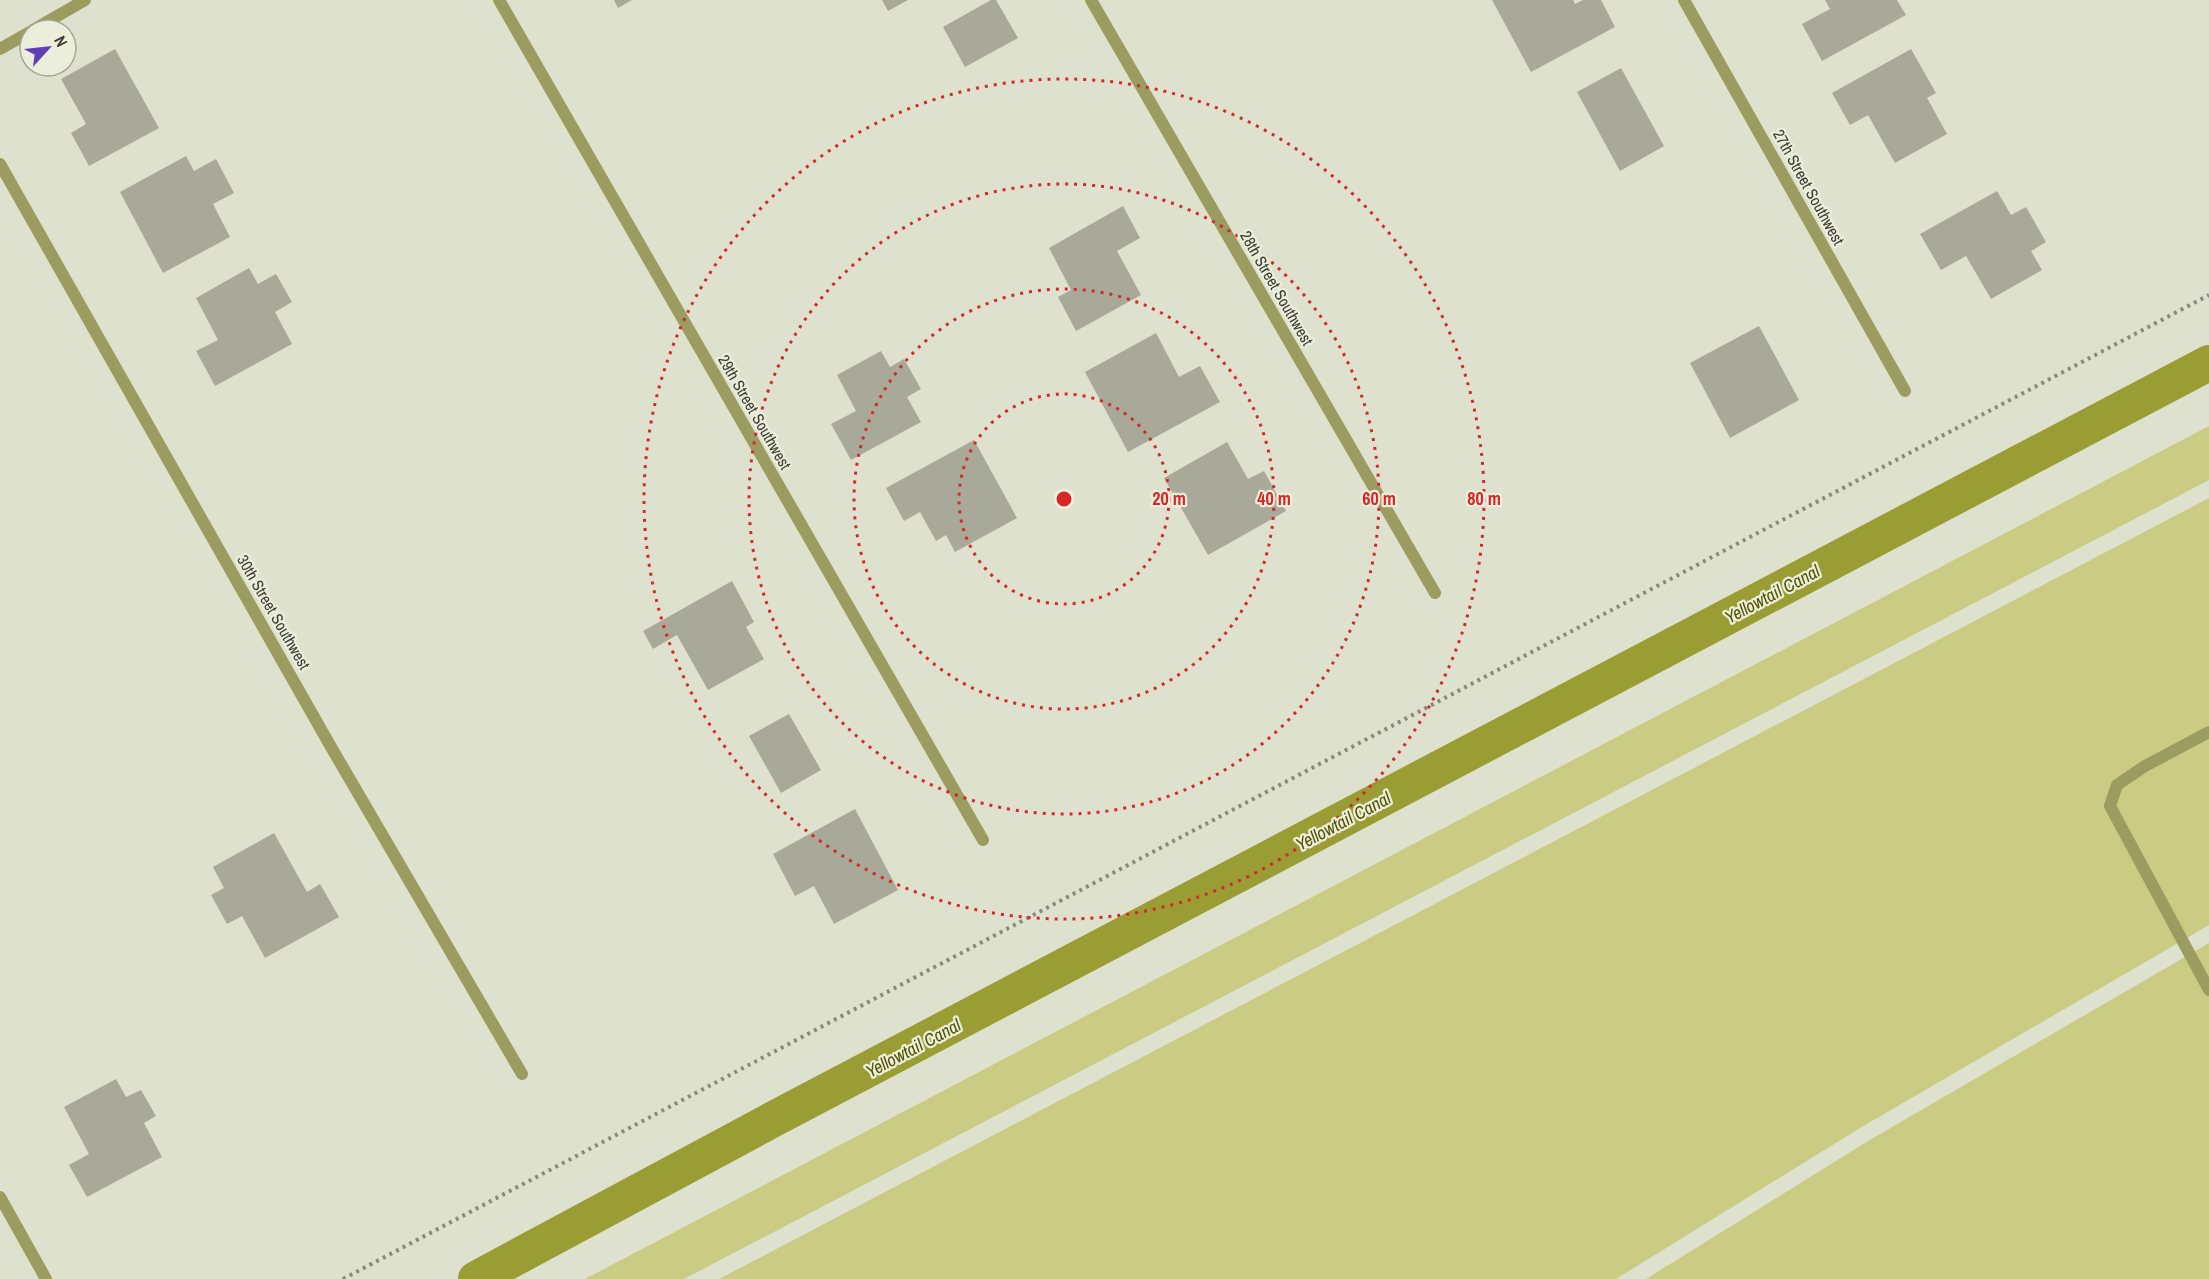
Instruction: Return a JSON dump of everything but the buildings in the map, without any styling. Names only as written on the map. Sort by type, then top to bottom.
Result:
[{"type":"street","points":[[54,18],[85,0]]},
{"type":"street","name":"29th Street Southwest","points":[[499,0],[983,840]]},
{"type":"street","name":"28th Street Southwest","points":[[1091,0],[1435,593]]},
{"type":"street","name":"27th Street Southwest","points":[[1684,0],[1905,391]]},
{"type":"street","points":[[0,49],[18,39]]},
{"type":"street","name":"30th Street Southwest","points":[[0,165],[331,747],[522,1074]]},
{"type":"street","points":[[2209,732],[2145,766],[2117,785],[2110,806],[2209,990]]},
{"type":"street","points":[[0,1197],[45,1279]]},
{"type":"path","points":[[344,1279],[2209,295]]},
{"type":"green space","points":[[2209,426],[2209,480],[684,1279],[585,1279]]},
{"type":"green space","points":[[2209,498],[2209,925],[1860,1128],[1616,1279],[719,1279]]},
{"type":"green space","points":[[2209,943],[2209,1279],[1646,1279],[1868,1141]]},
{"type":"waterway","name":"Yellowtail Canal","points":[[476,1279],[770,1121],[2209,363]]}]
